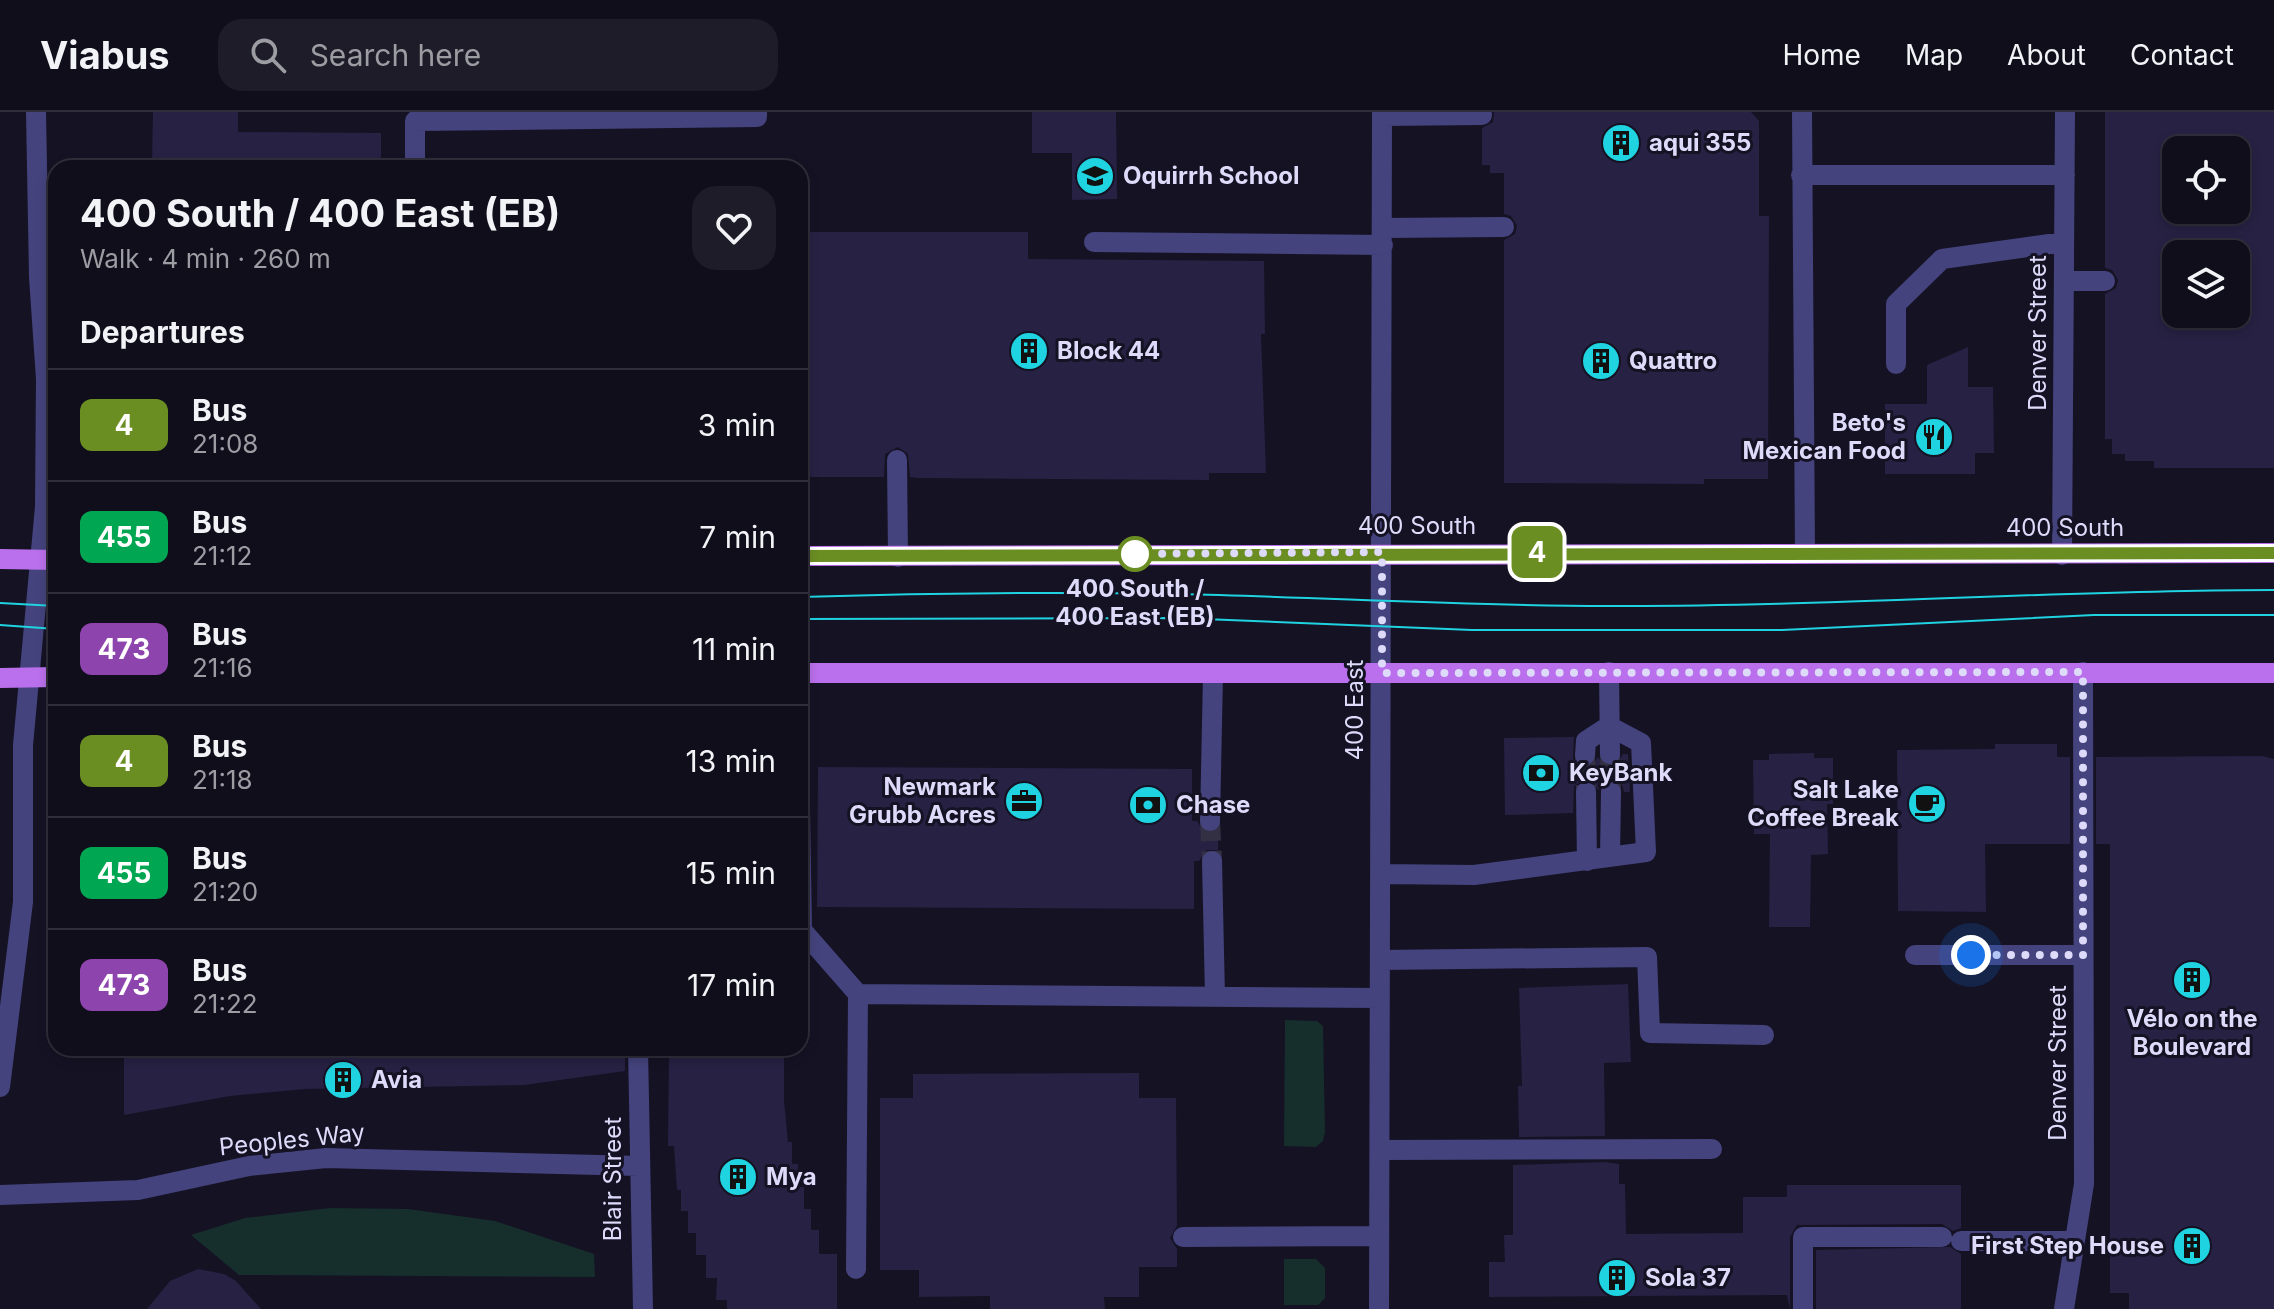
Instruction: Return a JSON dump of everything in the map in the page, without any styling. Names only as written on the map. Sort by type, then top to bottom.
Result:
[{"type":"main road","name":"400 South","points":[[808,556],[1382,552],[2274,553]]},
{"type":"main road","points":[[0,559],[48,560]]},
{"type":"main road","points":[[808,673],[2274,673]]},
{"type":"main road","points":[[0,678],[48,677]]},
{"type":"street","points":[[36,112],[47,216],[48,277]]},
{"type":"street","points":[[415,160],[415,121],[757,117],[757,112]]},
{"type":"street","points":[[1802,112],[1805,554]]},
{"type":"street","name":"Denver Street","points":[[2062,555],[2065,112]]},
{"type":"street","points":[[1382,114],[1482,115]]},
{"type":"street","name":"400 East","points":[[1379,1309],[1382,114]]},
{"type":"street","points":[[1801,175],[2065,175]]},
{"type":"street","points":[[1094,242],[1383,236],[1504,227]]},
{"type":"street","points":[[1896,364],[1896,304],[1942,259],[2064,242]]},
{"type":"street","points":[[2064,281],[2105,281]]},
{"type":"street","points":[[0,1087],[23,902],[23,745],[29,678],[48,560],[45,507],[48,443]]},
{"type":"street","points":[[897,460],[898,557]]},
{"type":"street","points":[[1609,672],[1610,754]]},
{"type":"street","name":"Denver Street","points":[[2064,1309],[2084,1184],[2083,672]]},
{"type":"street","points":[[1210,821],[1213,674]]},
{"type":"street","points":[[1585,755],[1586,741],[1609,726]]},
{"type":"street","points":[[1381,874],[1474,875],[1646,852],[1641,743],[1609,726]]},
{"type":"street","points":[[1586,792],[1587,861]]},
{"type":"street","points":[[1610,856],[1611,792]]},
{"type":"street","points":[[1212,861],[1215,997]]},
{"type":"street","points":[[808,937],[858,994],[856,1269]]},
{"type":"street","points":[[1915,955],[2083,955]]},
{"type":"street","points":[[1380,960],[1647,957],[1650,1033],[1764,1035]]},
{"type":"street","points":[[858,994],[1380,998]]},
{"type":"street","name":"Blair Street","points":[[638,1056],[643,1309]]},
{"type":"street","points":[[1380,1150],[1712,1149]]},
{"type":"street","name":"Peoples Way","points":[[0,1195],[138,1190],[249,1166],[326,1158],[639,1166]]},
{"type":"street","points":[[1183,1237],[1379,1236]]},
{"type":"street","points":[[1803,1309],[1803,1237],[2075,1241]]},
{"type":"green space","points":[[1285,1020],[1317,1021],[1323,1026],[1325,1132],[1323,1141],[1316,1147],[1284,1146]]},
{"type":"green space","points":[[330,1208],[408,1209],[495,1221],[594,1254],[595,1277],[239,1275],[191,1235],[245,1218]]},
{"type":"green space","points":[[1284,1259],[1316,1259],[1325,1268],[1325,1298],[1318,1305],[1284,1305]]},
{"type":"building","points":[[153,112],[238,112],[238,132],[381,133],[381,160],[152,160]]},
{"type":"building","name":"Oquirrh School","points":[[1032,112],[1116,112],[1117,199],[1072,200],[1072,153],[1032,153]]},
{"type":"building","name":"Quattro","points":[[1494,112],[1751,112],[1759,121],[1759,216],[1769,216],[1768,479],[1704,479],[1704,484],[1504,483],[1504,240],[1515,234],[1517,226],[1511,216],[1504,214],[1504,173],[1490,173],[1490,165],[1482,165],[1482,128],[1493,122]]},
{"type":"building","points":[[2105,112],[2274,112],[2274,468],[2154,468],[2154,461],[2125,461],[2125,454],[2112,454],[2112,439],[2105,439],[2105,294],[2116,288],[2118,280],[2112,270],[2105,268]]},
{"type":"building","name":"Block 44","points":[[808,232],[1028,232],[1028,259],[1264,261],[1265,334],[1261,334],[1266,473],[1209,473],[1209,480],[918,478],[910,477],[908,454],[898,447],[885,454],[884,477],[808,477]]},
{"type":"building","points":[[1968,347],[1968,387],[1993,387],[1994,453],[1975,453],[1975,474],[1885,474],[1885,404],[1927,404],[1927,365]]},
{"type":"building","name":"KeyBank","points":[[1574,737],[1573,760],[1583,768],[1591,766],[1598,757],[1604,766],[1616,765],[1623,754],[1628,754],[1630,792],[1624,792],[1622,785],[1612,779],[1604,781],[1598,790],[1593,781],[1585,779],[1574,786],[1573,813],[1505,815],[1504,738]]},
{"type":"building","points":[[1995,744],[2057,744],[2057,757],[2070,757],[2070,844],[1985,844],[1986,912],[1898,911],[1897,750],[1995,749]]},
{"type":"building","points":[[1814,753],[1814,758],[1833,758],[1833,804],[1827,804],[1828,854],[1811,855],[1810,927],[1769,927],[1770,834],[1754,834],[1753,760],[1769,760],[1769,754]]},
{"type":"building","name":"Vélo on the Boulevard","points":[[2262,756],[2274,759],[2274,1309],[2129,1309],[2129,1293],[2110,1293],[2110,844],[2096,844],[2096,757]]},
{"type":"building","points":[[818,767],[1192,769],[1192,821],[1197,821],[1204,832],[1218,831],[1218,850],[1206,850],[1199,861],[1194,861],[1194,909],[817,907]]},
{"type":"building","points":[[1628,984],[1631,1062],[1604,1063],[1605,1136],[1519,1137],[1518,1086],[1522,1086],[1519,988]]},
{"type":"building","name":"Avia","points":[[124,1056],[625,1056],[625,1071],[524,1085],[305,1089],[230,1096],[124,1115]]},
{"type":"building","name":"Mya","points":[[669,1056],[784,1056],[784,1100],[788,1142],[792,1142],[792,1164],[798,1164],[798,1187],[804,1187],[804,1209],[811,1209],[811,1230],[819,1230],[819,1254],[837,1254],[837,1309],[727,1309],[727,1300],[716,1300],[717,1278],[706,1278],[706,1255],[696,1255],[696,1233],[688,1233],[688,1211],[681,1211],[674,1146],[668,1146]]},
{"type":"building","points":[[1139,1073],[1139,1098],[1176,1098],[1177,1226],[1170,1238],[1177,1249],[1177,1267],[1139,1267],[1139,1297],[1104,1297],[1105,1309],[990,1309],[990,1296],[919,1297],[919,1270],[880,1270],[880,1098],[913,1098],[913,1074]]},
{"type":"building","points":[[1619,1164],[1619,1184],[1625,1184],[1626,1234],[1743,1233],[1743,1197],[1787,1197],[1787,1185],[1961,1185],[1961,1228],[1953,1231],[1942,1224],[1797,1225],[1790,1237],[1790,1309],[1787,1295],[1489,1297],[1489,1262],[1505,1262],[1504,1235],[1513,1235],[1513,1165]]},
{"type":"building","points":[[1950,1247],[1961,1254],[1961,1309],[1816,1309],[1816,1250]]},
{"type":"building","points":[[198,1269],[224,1274],[236,1281],[261,1309],[147,1309],[170,1281]]},
{"type":"tunnel","points":[[1610,754],[1611,792]]},
{"type":"tunnel","points":[[1585,755],[1586,792]]},
{"type":"tunnel","points":[[1210,821],[1212,861]]},
{"type":"tram line","points":[[808,597],[1131,593],[1500,605],[1691,606],[2274,590]]},
{"type":"tram line","points":[[0,603],[48,606]]},
{"type":"tram line","points":[[808,619],[1179,618],[1472,630],[1782,630],[2094,615],[2274,615]]},
{"type":"tram line","points":[[0,625],[48,628]]},
{"type":"bus line","name":"4","points":[[808,556],[1382,552],[2274,553]]},
{"type":"place","name":"aqui 355","points":[[1621,143]]},
{"type":"place","name":"Oquirrh School","points":[[1095,176]]},
{"type":"place","name":"Block 44","points":[[1029,351]]},
{"type":"place","name":"Quattro","points":[[1601,361]]},
{"type":"place","name":"Beto's Mexican Food","points":[[1934,437]]},
{"type":"place","name":"400 South / 400 East (EB)","points":[[1135,554]]},
{"type":"place","name":"KeyBank","points":[[1541,773]]},
{"type":"place","name":"Newmark Grubb Acres","points":[[1024,801]]},
{"type":"place","name":"Salt Lake Coffee Break","points":[[1927,804]]},
{"type":"place","name":"Chase","points":[[1148,805]]},
{"type":"place","name":"Vélo on the Boulevard","points":[[2192,980]]},
{"type":"place","name":"Avia","points":[[343,1080]]},
{"type":"place","name":"Mya","points":[[738,1177]]},
{"type":"place","name":"First Step House","points":[[2192,1246]]},
{"type":"place","name":"Sola 37","points":[[1617,1278]]},
{"type":"route","points":[[1135,554],[1127,554],[1382,552],[1382,673],[2083,672],[2083,955],[1971,955]]}]
